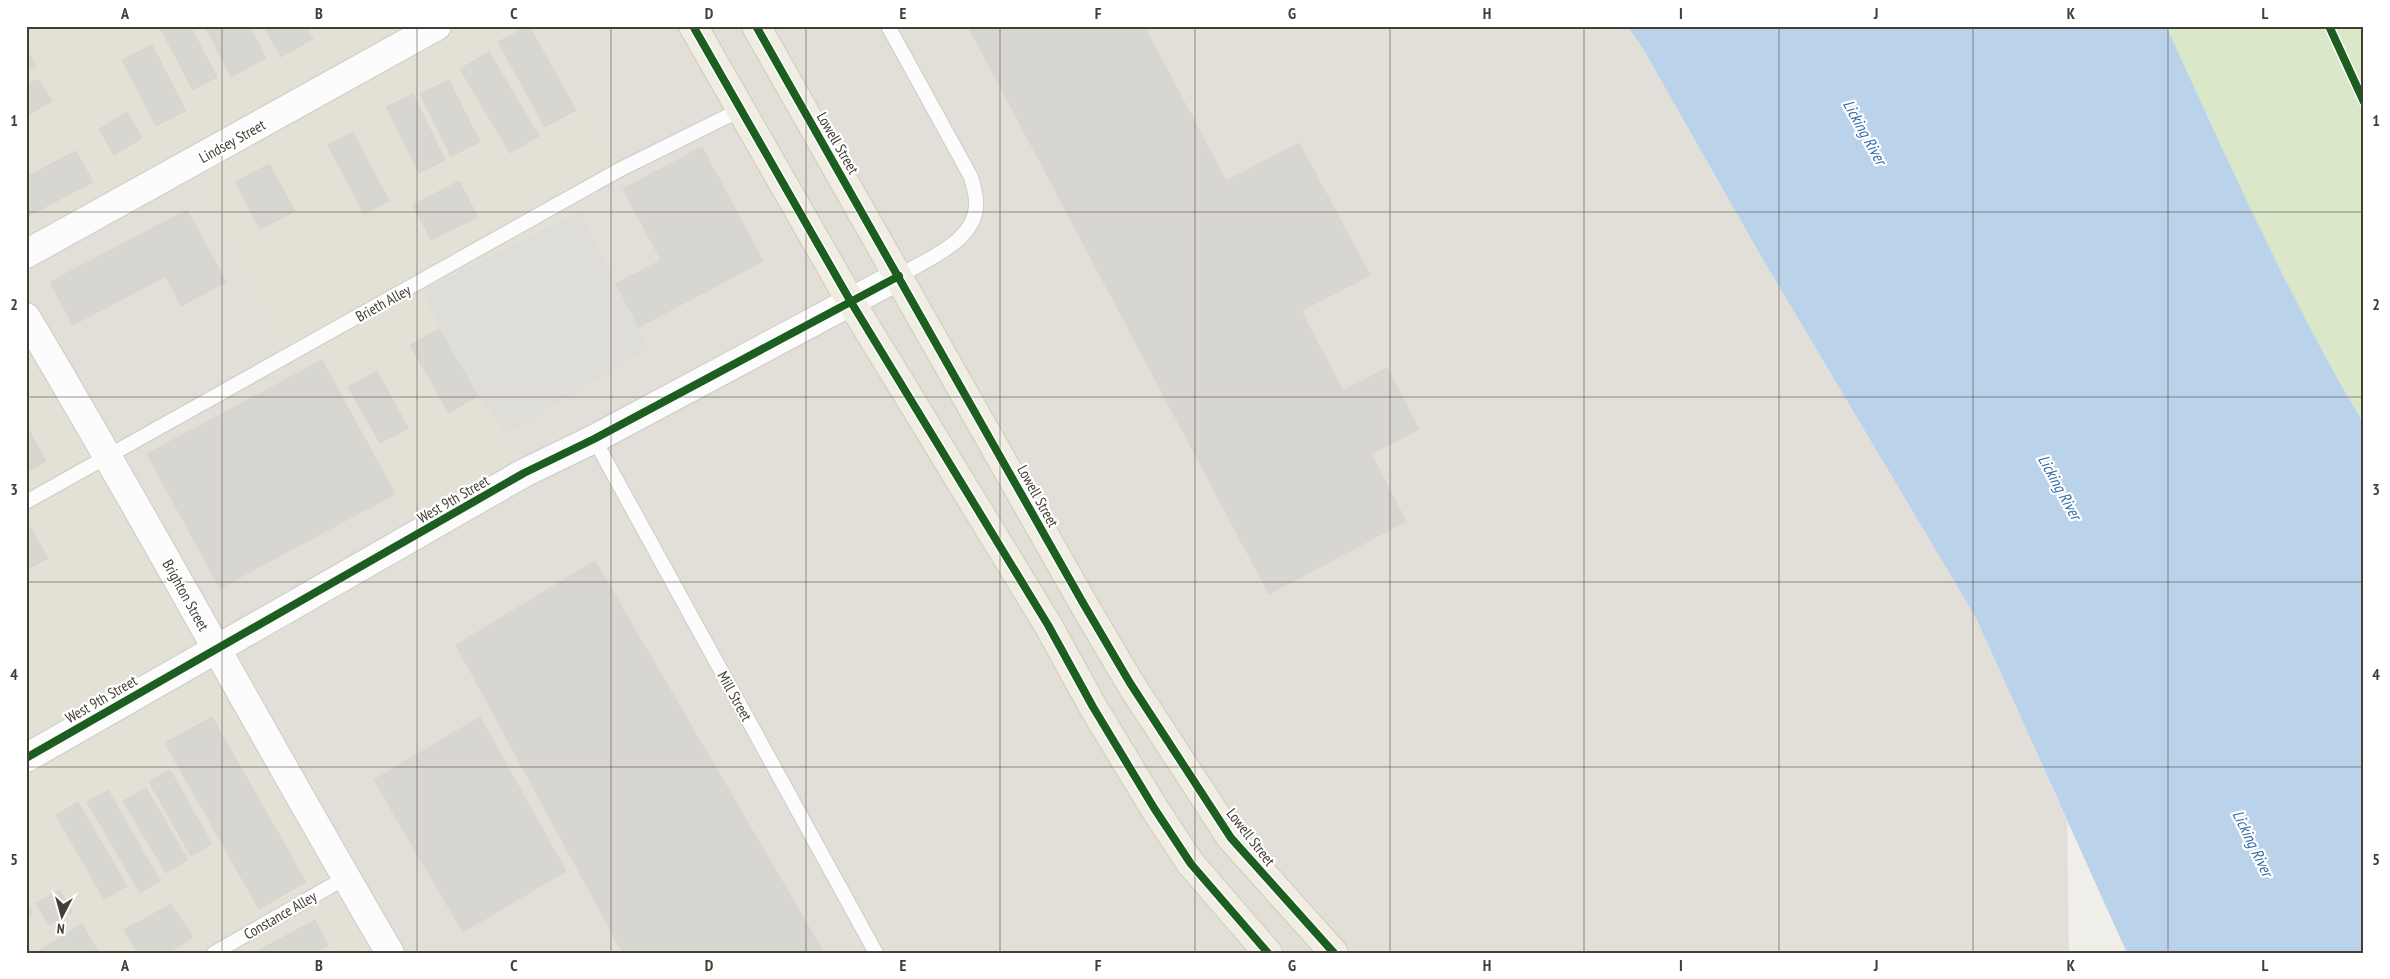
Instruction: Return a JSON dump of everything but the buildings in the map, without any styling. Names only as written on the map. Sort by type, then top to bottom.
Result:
[{"type":"main road","points":[[693,26],[851,302],[1048,625],[1093,707],[1154,808],[1191,864],[1268,953]]},
{"type":"main road","name":"Lowell Street","points":[[756,26],[1083,603],[1152,715],[1231,838],[1334,953]]},
{"type":"street","name":"Lindsey Street","points":[[26,254],[437,26]]},
{"type":"street","name":"West 9th Street","points":[[26,758],[524,474],[594,439],[899,276]]},
{"type":"street","name":"Brighton Street","points":[[26,316],[109,456],[216,650],[390,953]]},
{"type":"lane","points":[[888,26],[971,177],[976,201],[975,215],[967,230],[958,240],[899,276]]},
{"type":"lane","name":"Brieth Alley","points":[[26,502],[619,170],[742,109]]},
{"type":"lane","name":"Mill Street","points":[[594,439],[876,953]]},
{"type":"lane","name":"Constance Alley","points":[[214,953],[346,878]]},
{"type":"shaded area","points":[[26,26],[540,26],[619,170],[578,211],[422,290],[439,329],[478,396],[505,434],[524,473],[415,537],[395,494],[288,356],[26,254]]},
{"type":"shaded area","points":[[540,26],[1627,26],[1642,47],[1758,251],[1976,618],[2067,821],[2069,953],[390,953],[26,317],[26,254],[188,165],[288,356],[322,360],[395,494],[415,536],[524,473],[505,434],[478,396],[439,329],[422,290],[578,211],[619,170]]},
{"type":"shaded area","points":[[578,211],[639,327],[647,349],[505,434],[478,396],[439,329],[422,290]]},
{"type":"shaded area","points":[[26,317],[390,953],[26,953]]},
{"type":"green space","points":[[2166,26],[2364,26],[2364,424],[2284,278]]},
{"type":"water","name":"Licking River","points":[[1627,26],[2166,26],[2284,278],[2364,424],[2364,953],[2127,953],[1976,618],[1758,251],[1642,47]]},
{"type":"cycle path","points":[[693,26],[851,302],[1048,625],[1093,707],[1154,808],[1191,864],[1268,953]]},
{"type":"cycle path","points":[[756,26],[1130,683],[1231,838],[1334,953]]},
{"type":"cycle path","points":[[2329,26],[2364,102]]},
{"type":"cycle path","points":[[26,758],[524,473],[594,439],[899,276]]}]
